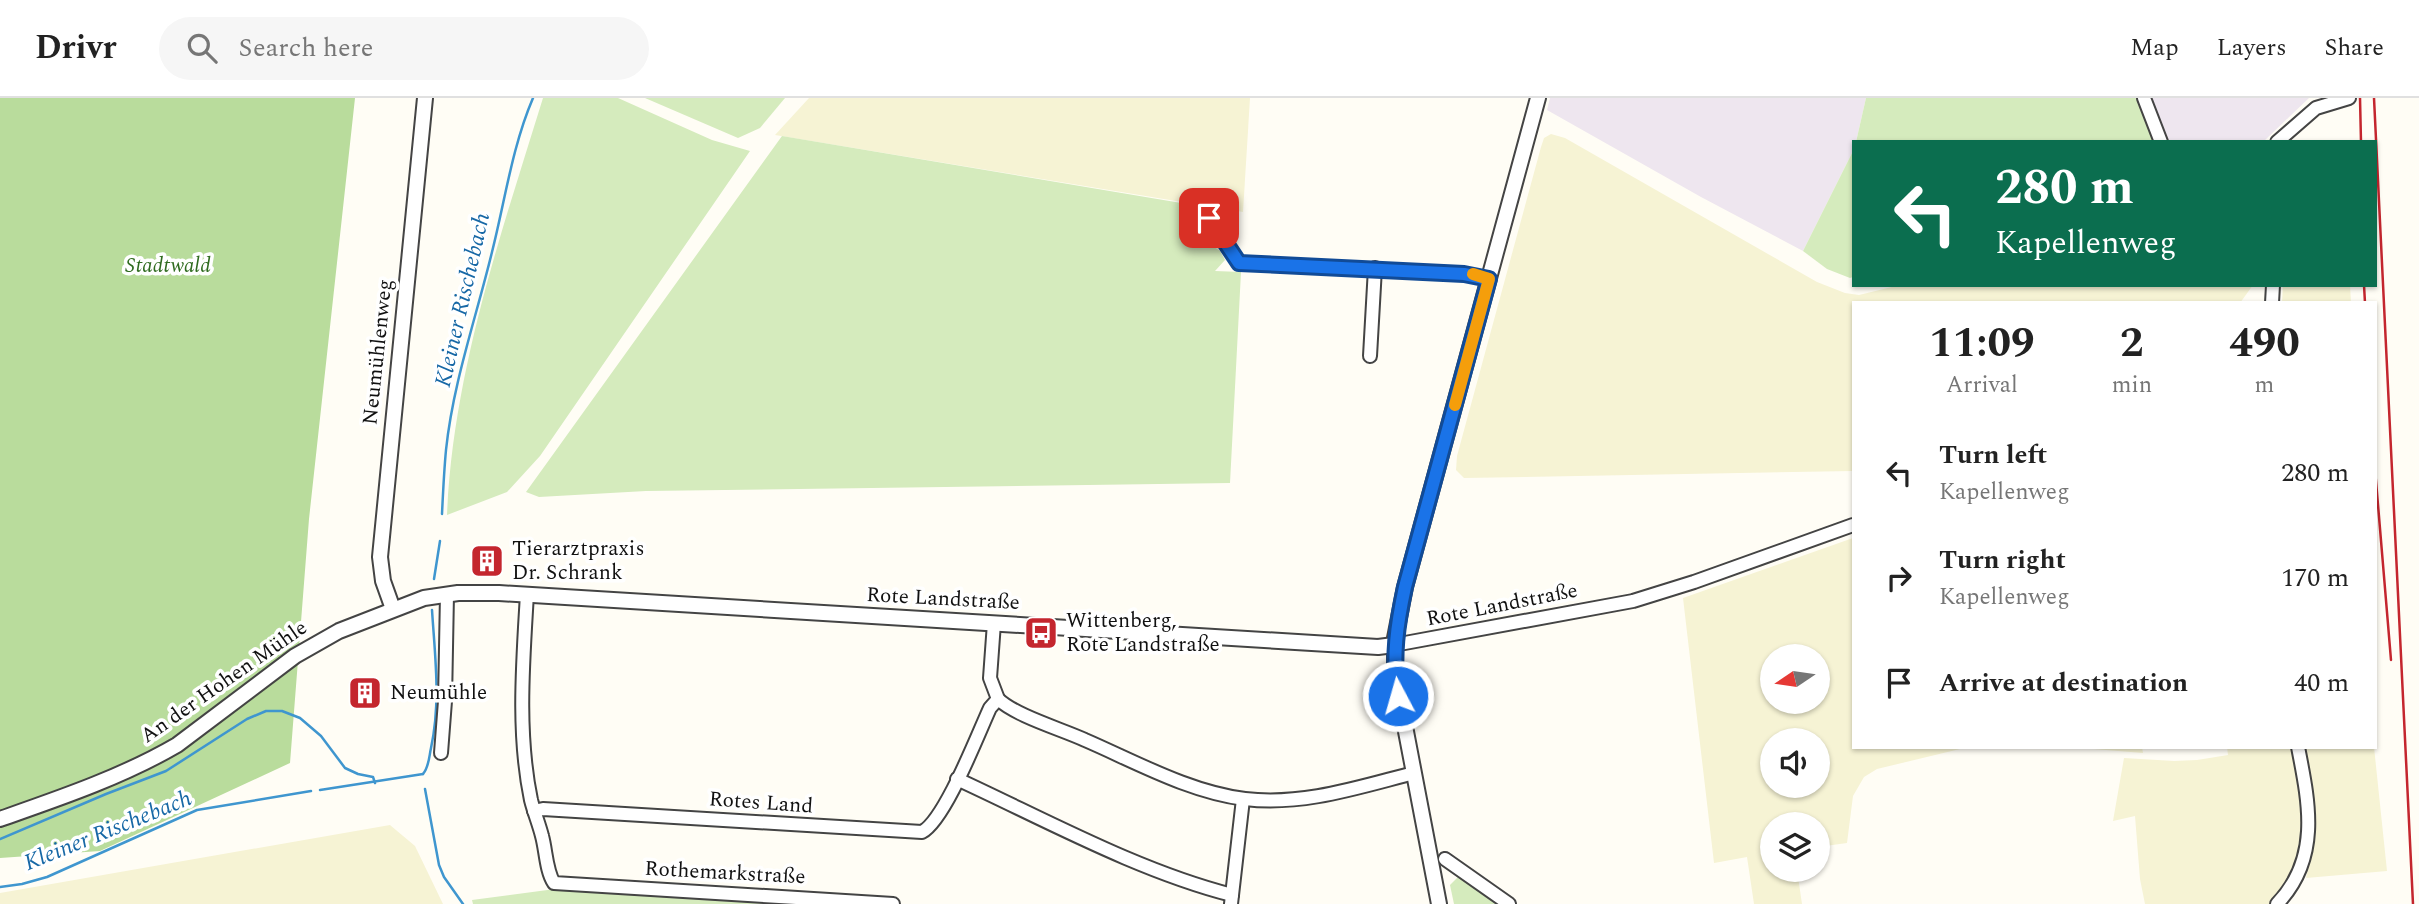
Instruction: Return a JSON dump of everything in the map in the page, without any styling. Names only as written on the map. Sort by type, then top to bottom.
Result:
[{"type":"street","name":"Neumühlenweg","points":[[393,609],[383,581],[380,557],[425,98]]},
{"type":"street","points":[[2144,98],[2160,140]]},
{"type":"street","points":[[2279,140],[2316,108],[2349,98]]},
{"type":"street","points":[[1439,904],[1396,685],[1394,645],[1405,587],[1536,105]]},
{"type":"street","points":[[1209,218],[1239,263],[1472,274],[1489,279]]},
{"type":"street","points":[[1370,356],[1375,268]]},
{"type":"street","name":"Rote Landstraße","points":[[393,609],[447,594],[527,594],[1378,647],[1633,601],[1852,525]]},
{"type":"street","points":[[441,753],[447,594]]},
{"type":"street","points":[[527,594],[522,690],[527,763],[534,811]]},
{"type":"street","name":"An der Hohen Mühle","points":[[0,819],[157,757],[305,650],[339,631],[393,609]]},
{"type":"street","points":[[993,623],[990,678],[998,699],[1030,717],[1175,779],[1243,799],[1325,795],[1414,773]]},
{"type":"street","name":"Rotes Land","points":[[534,811],[543,809],[922,832],[931,825],[957,779],[990,708],[998,699]]},
{"type":"street","points":[[2277,904],[2300,873],[2307,844],[2307,796],[2298,749]]},
{"type":"street","points":[[957,779],[1146,865],[1232,899],[1243,799]]},
{"type":"street","name":"Rothemarkstraße","points":[[534,811],[554,883],[893,904]]},
{"type":"street","points":[[1445,859],[1509,904]]},
{"type":"shaded area","points":[[809,98],[1250,98],[1243,212],[775,135]]},
{"type":"shaded area","points":[[1550,98],[1866,98],[1856,140],[1852,140],[1852,153],[1803,251],[1547,110]]},
{"type":"shaded area","points":[[2152,98],[2309,98],[2265,140],[2168,140]]},
{"type":"shaded area","points":[[1551,134],[1565,138],[1817,282],[1845,293],[1859,295],[1892,287],[2252,287],[2241,301],[1852,301],[1852,471],[1464,478],[1456,470],[1457,456],[1544,138]]},
{"type":"shaded area","points":[[2283,287],[2350,287],[2351,301],[2282,301]]},
{"type":"shaded area","points":[[1852,538],[1852,749],[1960,749],[1877,769],[1864,777],[1853,796],[1847,843],[1830,845],[1830,812],[1760,812],[1760,882],[1799,882],[1802,904],[1754,904],[1747,857],[1714,863],[1683,598]]},
{"type":"shaded area","points":[[2094,749],[2142,749],[2143,753]]},
{"type":"shaded area","points":[[2227,749],[2292,749],[2304,825],[2300,857],[2291,881],[2271,904],[2145,904],[2140,879],[2135,816],[2113,821],[2124,758],[2174,761],[2228,755]]},
{"type":"shaded area","points":[[2303,749],[2374,749],[2387,871],[2306,878],[2313,844],[2311,786]]},
{"type":"shaded area","points":[[390,825],[415,846],[443,904],[0,904],[0,893]]},
{"type":"green space","name":"Stadtwald","points":[[0,98],[355,98],[309,519],[290,763],[100,851],[0,858]]},
{"type":"green space","points":[[543,98],[618,98],[712,140],[750,151],[540,456],[507,492],[447,515],[451,462],[469,356],[481,304]]},
{"type":"green space","points":[[645,98],[785,98],[760,128],[738,138]]},
{"type":"green space","points":[[1866,98],[2139,98],[2155,140],[1856,140]]},
{"type":"green space","points":[[782,136],[1211,208],[1207,221],[1200,222],[1193,233],[1220,251],[1225,260],[1215,271],[1241,272],[1230,483],[646,491],[539,497],[526,492]]},
{"type":"green space","points":[[1852,153],[1852,277],[1827,269],[1803,251]]},
{"type":"green space","points":[[1458,877],[1500,904],[1454,904],[1450,885]]},
{"type":"green space","points":[[555,889],[812,904],[473,904],[472,900]]},
{"type":"waterway","name":"Kleiner Rischebach","points":[[442,514],[446,450],[454,400],[514,155],[533,98]]},
{"type":"waterway","name":"Kleiner Rischebach","points":[[434,579],[440,541]]},
{"type":"waterway","name":"Kleiner Rischebach","points":[[423,774],[428,762],[436,714],[432,610]]},
{"type":"waterway","points":[[0,839],[166,771],[247,719],[266,711],[282,711],[300,718],[321,736],[345,768],[373,777],[375,783]]},
{"type":"waterway","name":"Kleiner Rischebach","points":[[320,790],[423,774]]},
{"type":"waterway","points":[[425,789],[439,865],[463,904]]},
{"type":"waterway","name":"Kleiner Rischebach","points":[[0,887],[47,877],[197,810],[311,791]]},
{"type":"railway","points":[[2360,98],[2361,140]]},
{"type":"railway","points":[[2374,98],[2376,140]]},
{"type":"railway","points":[[2377,160],[2413,904]]},
{"type":"railway","points":[[2364,287],[2365,301]]},
{"type":"railway","points":[[2377,493],[2391,660]]},
{"type":"slow traffic","points":[[1455,405],[1489,279],[1473,274]]},
{"type":"place","name":"Tierarztpraxis Dr. Schrank","points":[[487,561]]},
{"type":"place","name":"Wittenberg, Rote Landstraße","points":[[1041,633]]},
{"type":"place","name":"Neumühle","points":[[365,693]]},
{"type":"route","points":[[1209,218],[1239,263],[1375,268],[1476,275],[1489,279],[1405,587],[1394,645],[1398,696]]}]
